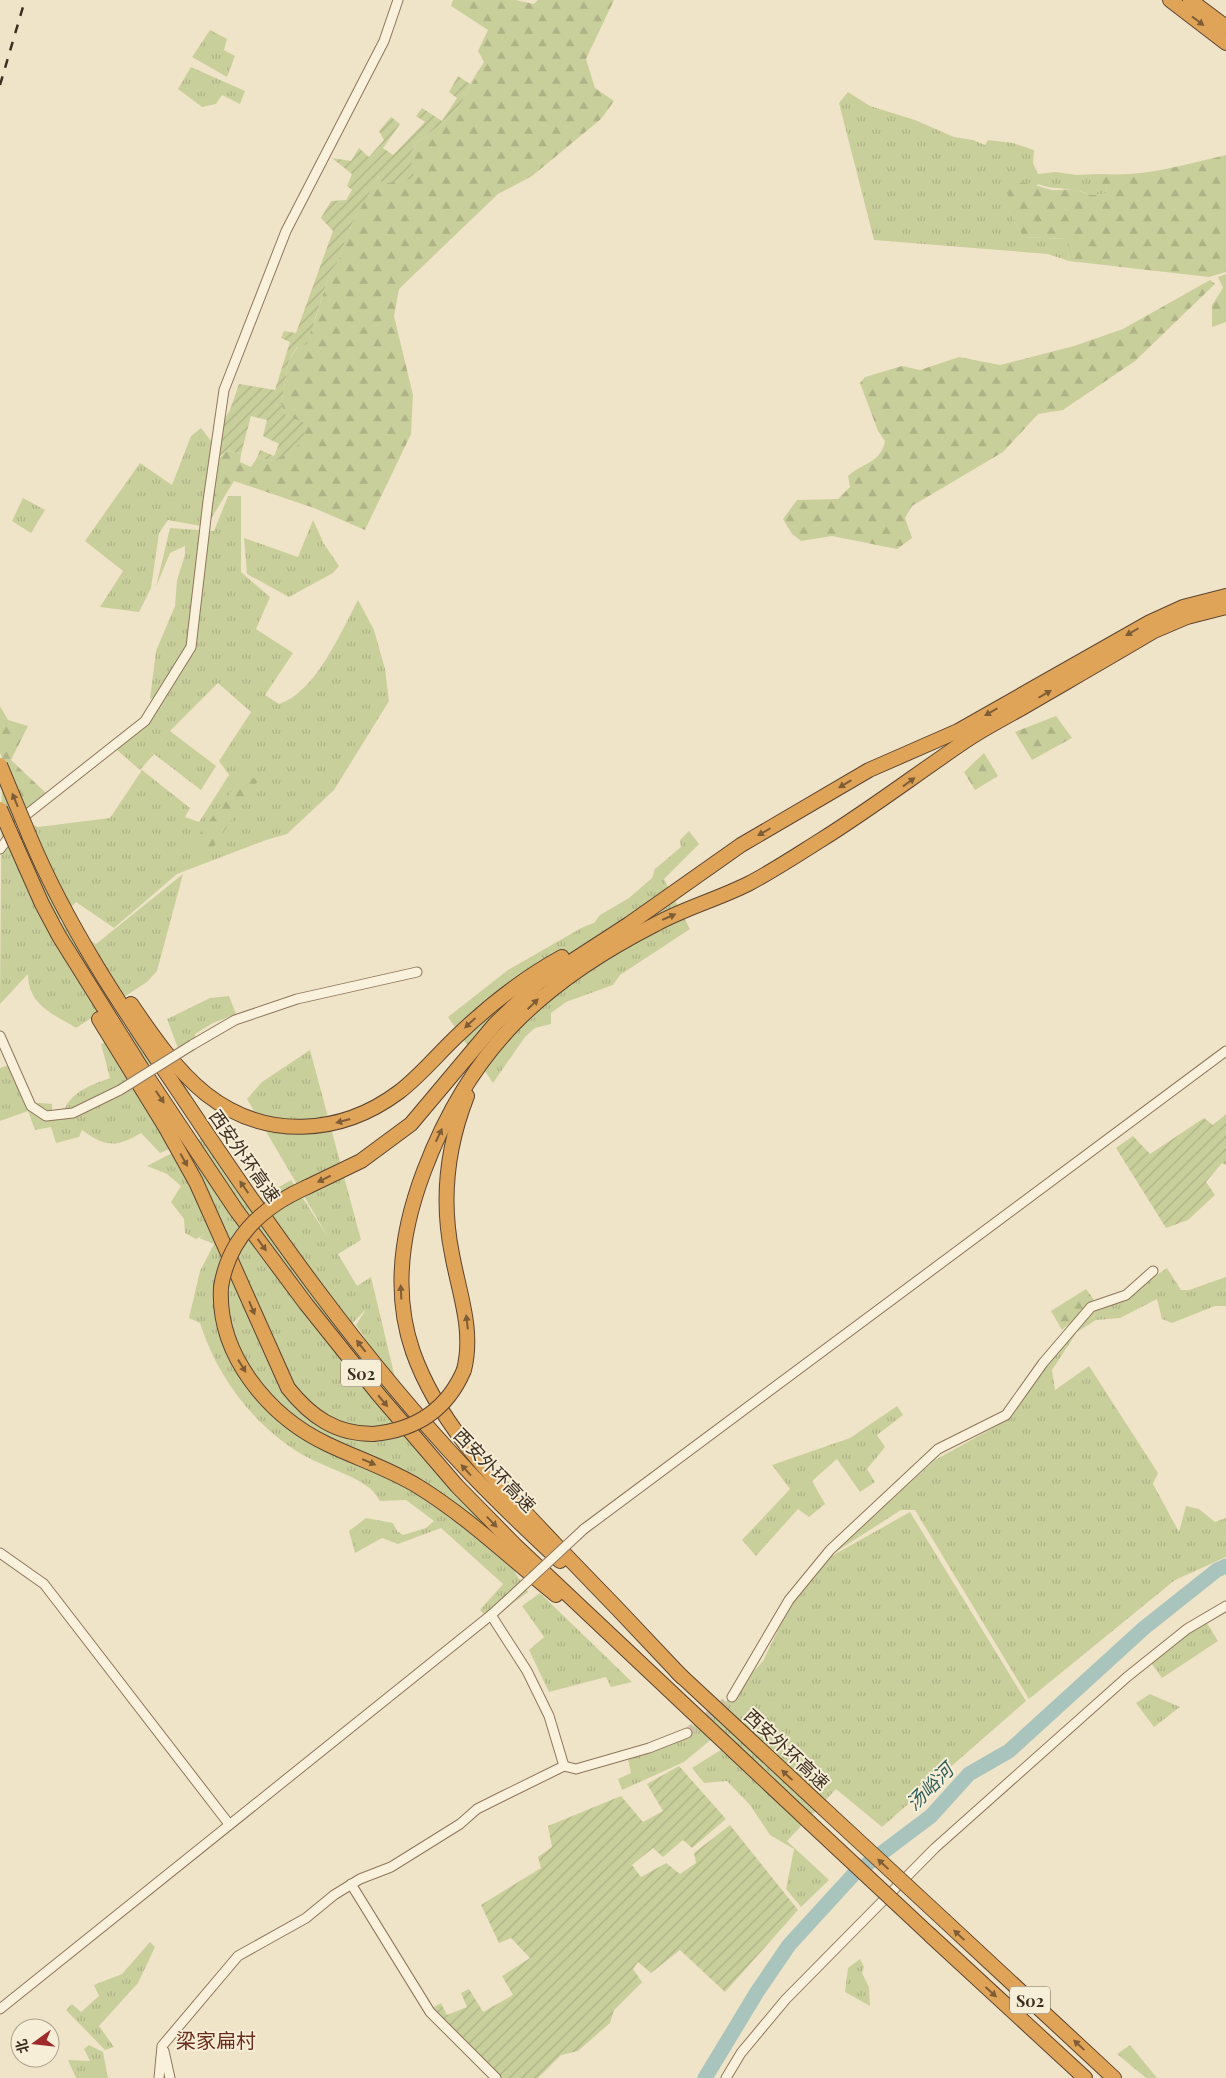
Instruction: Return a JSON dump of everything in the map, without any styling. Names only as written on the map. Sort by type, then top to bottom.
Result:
[{"type":"highway","points":[[1170,0],[1226,43]]},
{"type":"highway","points":[[1190,0],[1226,28]]},
{"type":"highway","points":[[645,1667],[454,1511],[406,1479],[316,1438],[279,1410],[253,1384],[234,1354],[222,1314],[221,1287],[228,1259],[247,1227],[278,1201],[361,1161],[399,1134],[423,1111],[483,1037],[522,997],[557,970],[629,924],[741,845],[869,770],[958,731],[1150,622],[1183,607],[1226,596]]},
{"type":"highway","points":[[682,1677],[508,1494],[465,1444],[433,1396],[421,1372],[408,1334],[401,1281],[404,1245],[411,1209],[427,1163],[446,1121],[468,1081],[494,1045],[539,998],[567,976],[651,926],[748,884],[882,801],[964,742],[1154,631],[1187,617],[1226,607]]},
{"type":"highway","name":"西安外环高速","points":[[0,765],[51,886],[103,979],[287,1250],[372,1360],[468,1472],[682,1677],[1114,2078]]},
{"type":"highway","name":"西安外环高速","points":[[0,809],[42,904],[110,1020],[236,1210],[342,1350],[416,1440],[516,1545],[809,1822],[1085,2078]]},
{"type":"highway","points":[[51,886],[144,1023],[195,1085],[218,1102],[243,1116],[270,1124],[299,1127],[340,1123],[379,1106],[401,1091],[485,1010],[525,979],[563,956],[629,924]]},
{"type":"highway","points":[[42,904],[87,998],[166,1128],[203,1195],[288,1388],[306,1408],[333,1427],[350,1432],[373,1434],[404,1430],[430,1416],[450,1396],[464,1370],[468,1352],[467,1319],[447,1225],[448,1172],[451,1146],[459,1118],[469,1093],[494,1045]]},
{"type":"street","points":[[0,849],[26,815],[146,721],[191,647],[208,501],[224,390],[286,231],[384,41],[398,0]]},
{"type":"street","points":[[0,1036],[31,1106],[46,1116],[73,1113],[120,1090],[235,1020],[298,999],[417,972]]},
{"type":"street","points":[[0,2009],[491,1615],[584,1529],[1226,1051]]},
{"type":"street","points":[[732,1697],[789,1600],[830,1550],[938,1449],[1006,1415],[1044,1363],[1091,1306],[1126,1295],[1153,1271]]},
{"type":"street","points":[[0,1552],[44,1584],[229,1824]]},
{"type":"street","points":[[726,2078],[741,2053],[786,1999],[935,1848],[1135,1671],[1187,1629],[1226,1606]]},
{"type":"street","points":[[491,1615],[527,1672],[549,1716],[564,1766]]},
{"type":"street","points":[[159,2078],[162,2046],[238,1956],[306,1918],[351,1884],[391,1867],[460,1824],[477,1809],[564,1766],[576,1769],[649,1748],[687,1733]]},
{"type":"street","points":[[351,1884],[430,2012],[496,2078]]},
{"type":"street","points":[[162,2046],[170,2078]]},
{"type":"green space","points":[[453,0],[515,0],[534,4],[538,0],[614,0],[586,59],[595,88],[614,101],[601,119],[532,176],[498,194],[399,289],[394,316],[413,395],[411,434],[365,530],[314,508],[234,481],[206,527],[205,512],[211,441],[221,444],[217,461],[227,450],[241,454],[240,462],[251,467],[257,458],[276,461],[298,421],[286,415],[281,404],[289,360],[314,323],[330,272],[337,263],[352,223],[373,184],[380,176],[410,154],[417,142],[443,123],[458,108],[484,62],[478,51],[488,30],[451,6]]},
{"type":"green space","points":[[210,30],[227,39],[224,50],[235,56],[227,77],[192,57]]},
{"type":"green space","points":[[484,62],[458,108],[443,123],[417,142],[410,154],[414,178],[383,184],[379,176],[352,223],[337,263],[330,272],[307,344],[297,347],[289,360],[281,404],[286,415],[307,424],[301,443],[276,461],[257,458],[260,450],[274,456],[279,444],[263,436],[267,420],[251,416],[241,454],[227,450],[219,457],[221,444],[211,441],[230,410],[239,384],[275,390],[290,342],[281,338],[284,331],[296,333],[333,231],[321,218],[331,201],[346,200],[352,190],[347,186],[352,174],[332,158],[351,161],[359,148],[369,157],[384,140],[379,131],[391,117],[400,124],[383,148],[393,155],[425,122],[416,116],[422,108],[442,121],[457,98],[449,92],[458,76],[470,84]]},
{"type":"green space","points":[[191,67],[245,91],[240,104],[222,95],[216,104],[202,107],[178,89]]},
{"type":"green space","points":[[848,92],[870,106],[915,120],[954,137],[973,140],[985,145],[988,140],[1013,143],[1034,150],[1033,163],[1038,174],[1056,172],[1076,175],[1100,174],[1097,181],[1107,185],[1106,193],[1092,195],[1038,184],[1009,211],[1023,237],[1067,239],[1069,261],[1048,254],[874,240],[839,103]]},
{"type":"green space","points":[[1226,155],[1226,272],[1209,277],[1069,261],[1067,239],[1023,237],[1009,211],[1008,188],[1019,183],[1030,183],[1052,190],[1073,189],[1097,195],[1106,193],[1107,185],[1096,182],[1100,174],[1148,172]]},
{"type":"green space","points":[[1226,274],[1226,322],[1212,327],[1212,305],[1223,288],[1218,277]]},
{"type":"green space","points":[[1210,280],[1215,284],[1135,361],[1063,410],[1038,414],[1003,452],[912,506],[905,518],[912,538],[897,549],[832,536],[801,541],[792,534],[783,519],[797,500],[838,499],[850,487],[848,476],[875,458],[883,448],[885,441],[878,431],[860,383],[865,377],[902,366],[920,370],[959,357],[1000,365],[1074,346],[1123,329]]},
{"type":"green space","points":[[201,428],[211,441],[205,512],[206,527],[168,520],[159,533],[151,588],[139,612],[100,607],[123,571],[85,541],[140,463],[172,485],[191,436]]},
{"type":"green space","points":[[228,496],[241,496],[241,572],[270,597],[256,629],[293,653],[265,695],[279,704],[292,698],[304,688],[326,660],[358,600],[374,630],[385,669],[389,701],[334,790],[287,834],[266,840],[177,874],[114,928],[76,902],[58,921],[96,944],[183,874],[157,971],[147,982],[76,1028],[50,1012],[37,1001],[29,985],[28,974],[0,1004],[2,752],[18,796],[21,820],[38,827],[110,818],[142,770],[190,808],[185,817],[199,822],[229,775],[219,761],[251,712],[218,683],[170,731],[216,766],[201,790],[154,754],[140,770],[109,743],[156,709],[164,698],[150,699],[156,651],[175,606],[177,580],[185,555],[185,546],[170,553],[156,587],[170,528],[214,531]]},
{"type":"green space","points":[[23,498],[45,510],[31,533],[12,521]]},
{"type":"green space","points":[[313,520],[324,544],[339,566],[333,573],[289,597],[247,574],[244,538],[298,557]]},
{"type":"green space","points":[[0,706],[8,720],[28,726],[11,760],[48,795],[26,811],[0,753]]},
{"type":"green space","points":[[1056,716],[1072,738],[1032,760],[1015,732]]},
{"type":"green space","points":[[984,753],[998,776],[975,790],[964,772]]},
{"type":"green space","points":[[246,772],[258,781],[208,855],[192,844]]},
{"type":"green space","points":[[689,831],[699,844],[664,879],[690,929],[620,975],[613,985],[566,1002],[551,1013],[551,1024],[535,1028],[525,1037],[493,1083],[448,1017],[508,970],[583,927],[594,923],[600,915],[629,898],[652,878],[655,869],[681,847],[680,840]]},
{"type":"green space","points":[[229,996],[236,1014],[213,1023],[195,1034],[197,1043],[185,1043],[187,1050],[179,1051],[167,1019],[210,998]]},
{"type":"green space","points":[[151,1025],[163,1059],[141,1068],[172,1148],[160,1153],[141,1133],[124,1141],[111,1144],[97,1140],[82,1130],[79,1137],[56,1143],[51,1127],[35,1130],[28,1111],[0,1121],[0,1068],[9,1065],[26,1109],[28,1102],[52,1104],[52,1111],[65,1108],[78,1092],[110,1078],[101,1044]]},
{"type":"green space","points":[[310,1050],[361,1240],[338,1254],[357,1286],[371,1277],[397,1386],[356,1325],[366,1309],[351,1325],[528,1592],[490,1620],[480,1610],[503,1584],[441,1528],[398,1544],[382,1538],[355,1553],[349,1531],[366,1518],[393,1523],[397,1531],[403,1535],[426,1528],[434,1521],[406,1500],[380,1501],[372,1490],[361,1482],[303,1455],[269,1430],[253,1415],[227,1381],[207,1343],[200,1323],[189,1318],[200,1271],[214,1244],[199,1238],[206,1233],[196,1239],[185,1233],[184,1219],[171,1202],[181,1186],[167,1174],[147,1166],[207,1135],[247,1206],[291,1180],[328,1237],[247,1099],[262,1082]]},
{"type":"green space","points":[[1226,1114],[1226,1165],[1222,1163],[1206,1182],[1215,1195],[1188,1220],[1166,1228],[1116,1148],[1133,1136],[1150,1154],[1204,1118],[1213,1125]]},
{"type":"green space","points":[[1167,1268],[1181,1290],[1189,1290],[1226,1277],[1226,1306],[1215,1306],[1172,1323],[1162,1319],[1157,1299],[1120,1318],[1096,1320],[1077,1332],[1052,1370],[1055,1390],[1089,1366],[1158,1473],[1153,1484],[1179,1532],[1186,1506],[1199,1509],[1215,1522],[1226,1518],[1226,1557],[1175,1580],[1029,1699],[915,1510],[901,1510],[834,1553],[935,1460],[1011,1418],[1071,1320],[1086,1308],[1120,1300]]},
{"type":"green space","points":[[1086,1289],[1097,1304],[1086,1308],[1062,1330],[1051,1311]]},
{"type":"green space","points":[[897,1406],[903,1415],[877,1435],[885,1447],[867,1469],[875,1482],[860,1492],[837,1459],[812,1481],[825,1504],[809,1517],[798,1509],[756,1556],[742,1540],[790,1489],[772,1465],[850,1438]]},
{"type":"green space","points":[[910,1512],[1026,1701],[882,1827],[836,1789],[787,1841],[829,1880],[801,1907],[786,1889],[794,1849],[770,1835],[750,1805],[727,1781],[704,1783],[692,1768],[727,1746],[719,1733],[684,1762],[622,1790],[618,1779],[631,1773],[627,1755],[665,1745],[722,1706],[763,1661],[792,1601],[830,1557]]},
{"type":"green space","points":[[540,1593],[632,1682],[611,1687],[606,1677],[549,1692],[529,1650],[544,1637],[522,1606]]},
{"type":"green space","points":[[1202,1615],[1218,1641],[1162,1678],[1146,1656]]},
{"type":"green space","points":[[1150,1694],[1180,1707],[1154,1727],[1136,1703]]},
{"type":"green space","points":[[679,1766],[726,1819],[692,1848],[683,1840],[663,1857],[653,1848],[632,1865],[641,1877],[666,1863],[680,1874],[696,1863],[694,1853],[730,1825],[798,1910],[725,1992],[680,1950],[651,1973],[638,1962],[633,1969],[642,1982],[614,2010],[610,2023],[578,2051],[561,2055],[538,2078],[494,2078],[427,2011],[441,2003],[447,2015],[467,2007],[461,1993],[469,1989],[483,2012],[513,1995],[502,1976],[530,1958],[511,1938],[499,1943],[481,1905],[541,1868],[538,1857],[552,1847],[548,1826],[621,1796],[643,1822],[663,1811],[647,1784]]},
{"type":"green space","points":[[150,1942],[155,1947],[138,1983],[99,2026],[114,2047],[105,2050],[66,2010],[72,2004],[81,2012],[99,1996],[94,1985],[122,1974]]},
{"type":"green space","points":[[860,1959],[864,1967],[862,1973],[869,1987],[870,2006],[845,1992],[848,1968]]},
{"type":"green space","points":[[89,2045],[103,2052],[108,2078],[76,2078],[68,2060],[90,2061],[84,2049]]},
{"type":"green space","points":[[1130,2045],[1157,2078],[1146,2078],[1117,2054]]},
{"type":"waterway","name":"汤峪河","points":[[705,2078],[757,1992],[789,1945],[854,1874],[931,1816],[969,1774],[1009,1751],[1144,1628],[1217,1570],[1226,1566]]},
{"type":"tunnel","points":[[687,1733],[732,1697]]},
{"type":"railway","points":[[0,85],[25,0]]},
{"type":"district","name":"梁家扁村","points":[[216,2039]]}]
